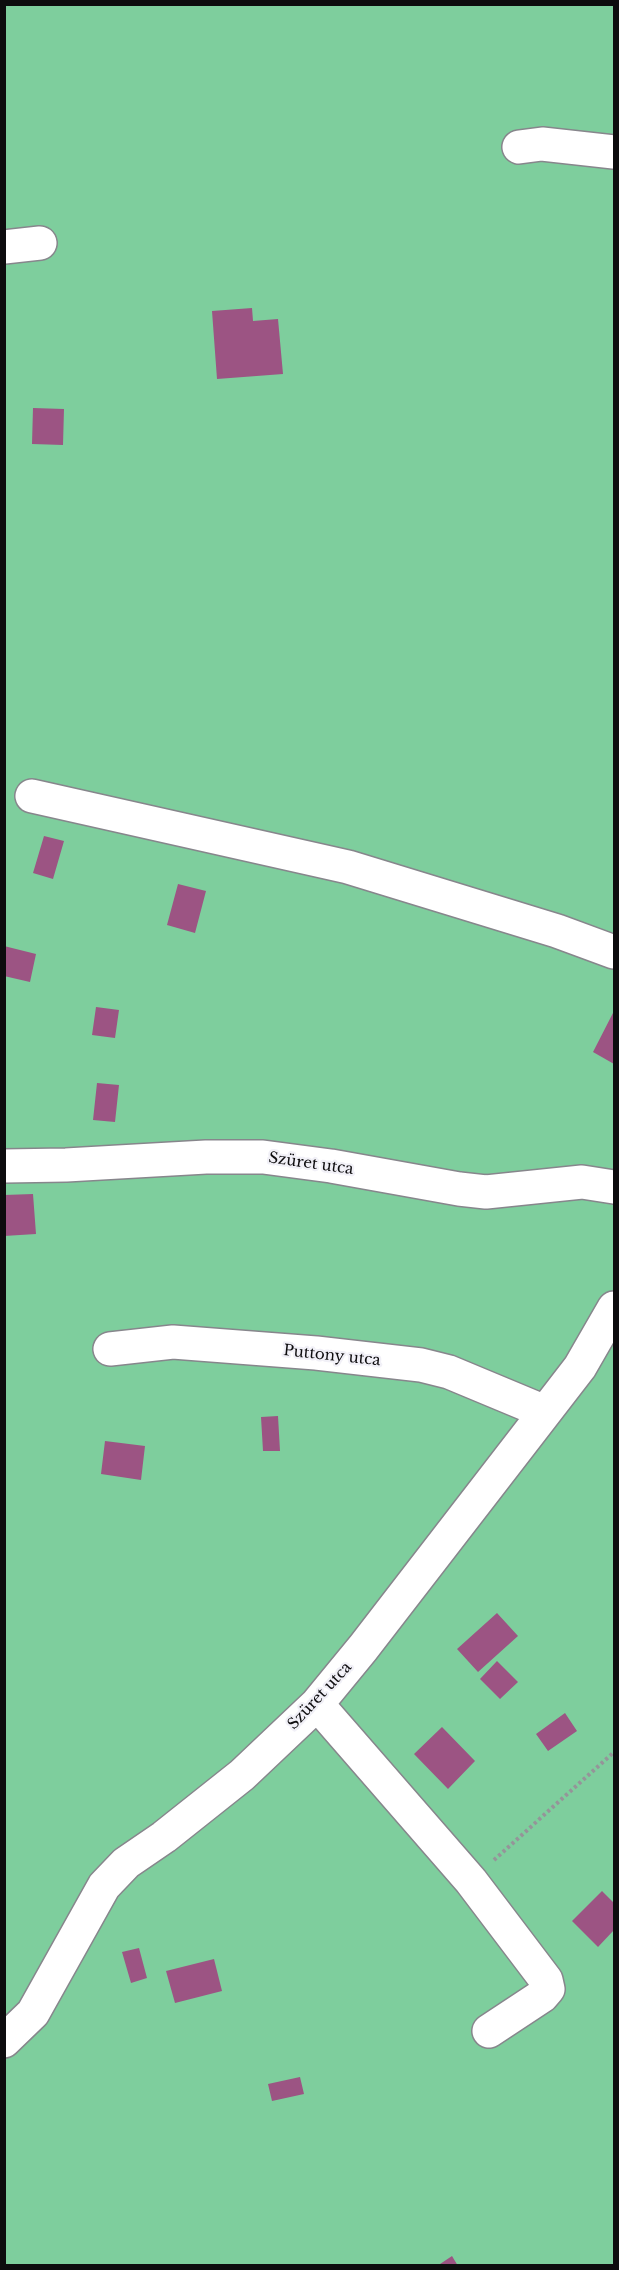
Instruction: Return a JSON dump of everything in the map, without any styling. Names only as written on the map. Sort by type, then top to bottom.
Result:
[{"type":"street","points":[[519,147],[542,144],[615,152]]},
{"type":"street","points":[[4,247],[40,243]]},
{"type":"street","points":[[32,796],[348,867],[558,931],[615,952]]},
{"type":"street","name":"Szüret utca","points":[[4,1166],[66,1166],[206,1157],[262,1157],[486,1192],[582,1182],[615,1187]]},
{"type":"street","name":"Szüret utca","points":[[4,2041],[33,2013],[104,1886],[126,1863],[164,1837],[242,1775],[316,1704],[363,1648],[580,1367],[610,1313],[615,1287]]},
{"type":"street","name":"Puttony utca","points":[[110,1350],[173,1342],[316,1353],[421,1365],[449,1372],[545,1412]]},
{"type":"street","points":[[316,1704],[471,1881],[546,1980],[548,1989],[542,1996],[489,2031]]},
{"type":"path","points":[[471,1881],[615,1752]]},
{"type":"green space","points":[[5,5],[614,5],[614,2265],[5,2266]]},
{"type":"building","points":[[252,308],[253,321],[278,319],[283,374],[217,379],[212,311]]},
{"type":"building","points":[[33,408],[64,409],[63,445],[32,444]]},
{"type":"building","points":[[44,836],[64,841],[53,879],[33,873]]},
{"type":"building","points":[[178,884],[206,891],[195,933],[167,925]]},
{"type":"building","points":[[4,946],[36,954],[30,982],[4,976]]},
{"type":"building","points":[[96,1007],[119,1010],[115,1038],[92,1035]]},
{"type":"building","points":[[614,1011],[614,1064],[593,1052]]},
{"type":"building","points":[[97,1083],[119,1085],[115,1122],[93,1120]]},
{"type":"building","points":[[33,1194],[36,1234],[4,1236],[4,1195]]},
{"type":"building","points":[[278,1416],[280,1451],[263,1451],[261,1417]]},
{"type":"building","points":[[105,1441],[145,1446],[141,1480],[101,1474]]},
{"type":"building","points":[[497,1613],[518,1636],[478,1672],[457,1649]]},
{"type":"building","points":[[497,1661],[518,1682],[500,1699],[480,1679]]},
{"type":"building","points":[[565,1713],[577,1731],[548,1751],[536,1734]]},
{"type":"building","points":[[442,1727],[475,1761],[448,1789],[414,1754]]},
{"type":"building","points":[[602,1891],[614,1903],[614,1930],[598,1947],[572,1921]]},
{"type":"building","points":[[139,1948],[147,1978],[131,1983],[122,1952]]},
{"type":"building","points":[[214,1959],[222,1991],[175,2003],[166,1971]]},
{"type":"building","points":[[300,2077],[304,2094],[272,2101],[268,2084]]},
{"type":"building","points":[[452,2256],[458,2266],[437,2266]]}]
